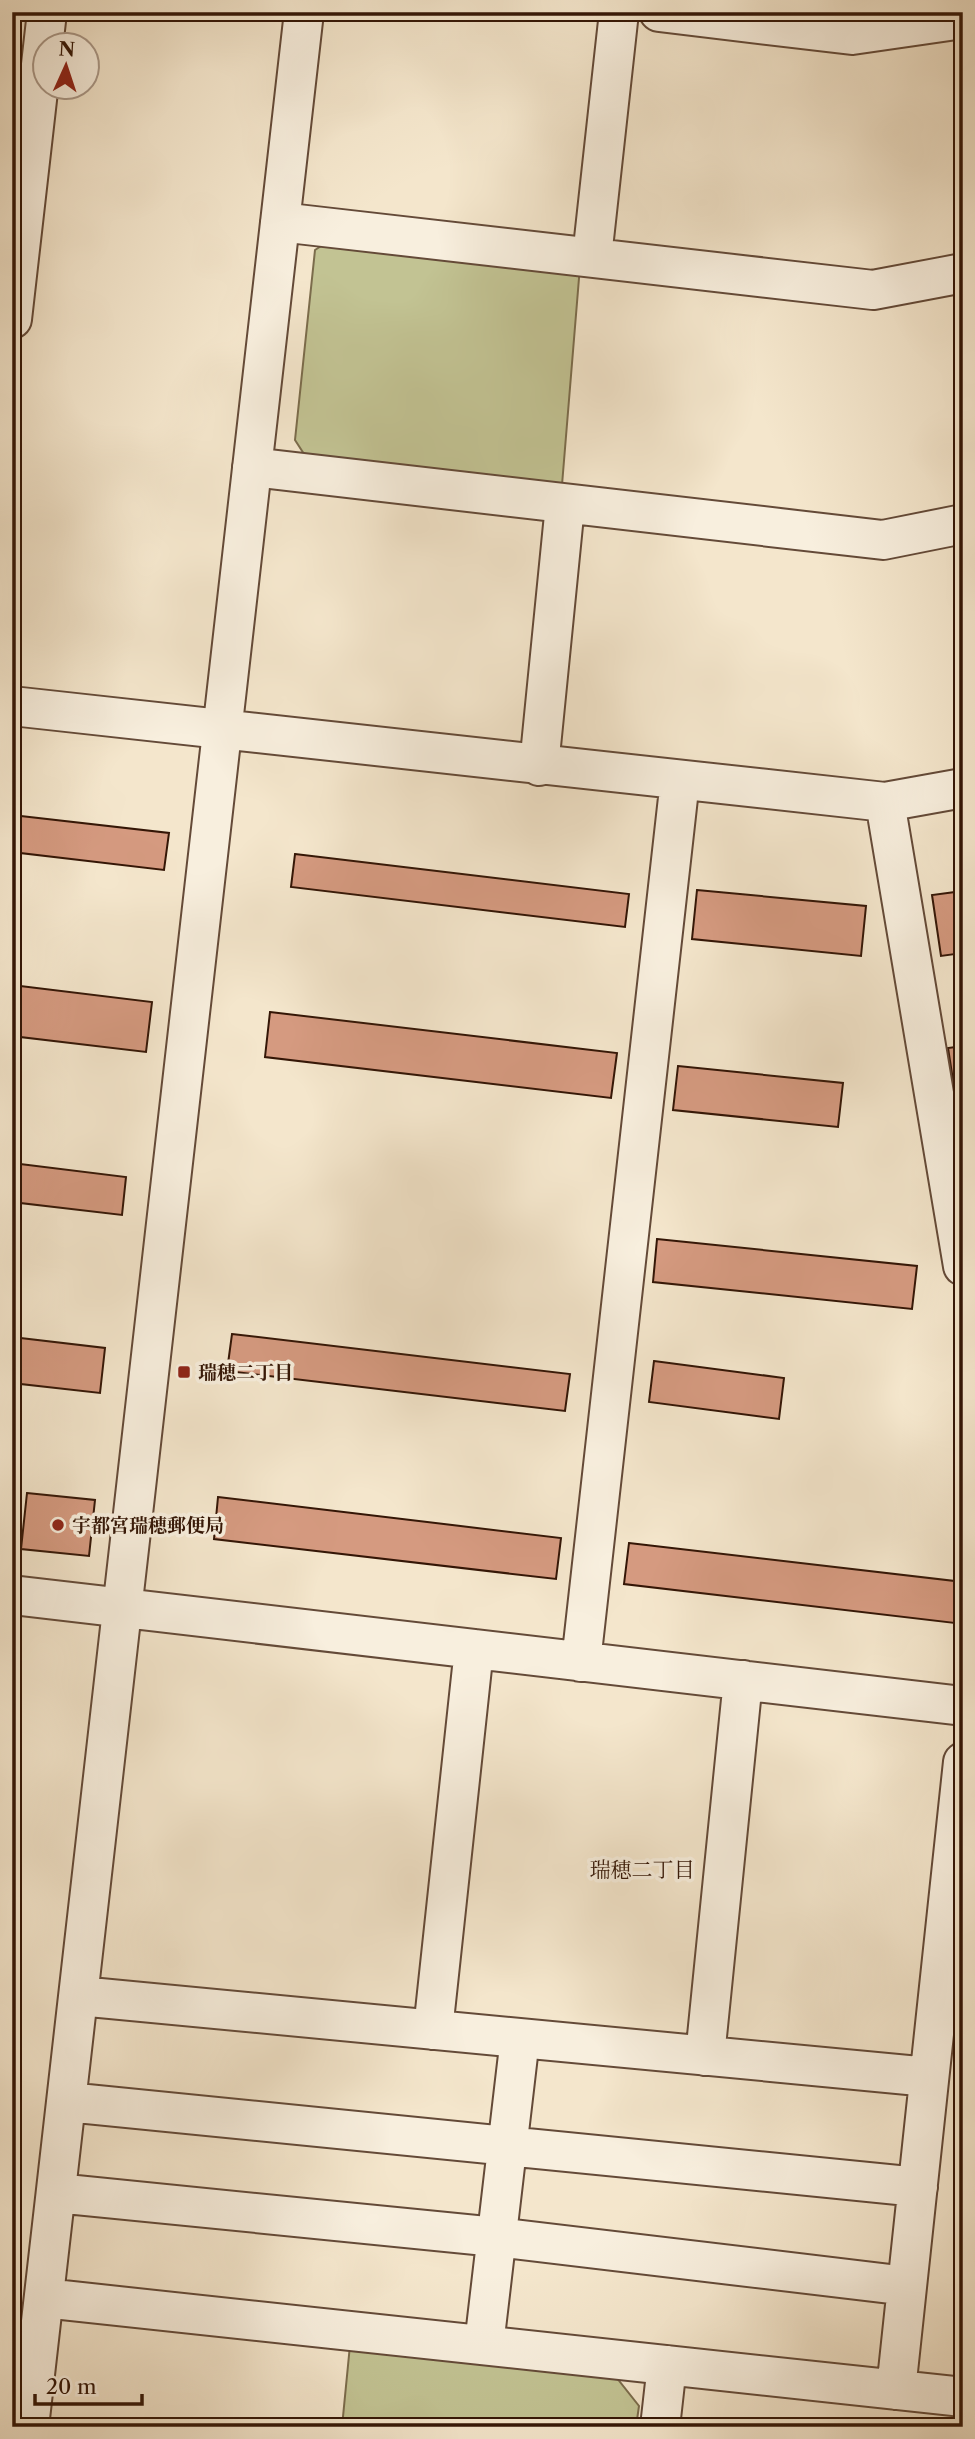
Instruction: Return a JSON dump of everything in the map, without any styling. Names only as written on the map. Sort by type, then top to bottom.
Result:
[{"type":"street","points":[[12,319],[47,12]]},
{"type":"street","points":[[29,2427],[304,12]]},
{"type":"street","points":[[592,257],[619,12]]},
{"type":"street","points":[[659,12],[756,18],[852,35],[963,19]]},
{"type":"street","points":[[280,222],[873,290],[963,273]]},
{"type":"street","points":[[252,467],[883,540],[963,524]]},
{"type":"street","points":[[539,766],[565,505]]},
{"type":"street","points":[[12,706],[885,802],[963,789]]},
{"type":"street","points":[[582,1662],[680,780]]},
{"type":"street","points":[[885,802],[963,1266]]},
{"type":"street","points":[[12,1595],[963,1706]]},
{"type":"street","points":[[433,2030],[474,1649]]},
{"type":"street","points":[[705,2056],[743,1680]]},
{"type":"street","points":[[896,2390],[963,1762]]},
{"type":"street","points":[[79,1996],[929,2077]]},
{"type":"street","points":[[484,2345],[520,2038]]},
{"type":"street","points":[[67,2102],[918,2187]]},
{"type":"street","points":[[56,2193],[496,2237],[907,2286]]},
{"type":"street","points":[[44,2298],[963,2397]]},
{"type":"street","points":[[660,2427],[667,2365]]},
{"type":"green space","points":[[332,239],[580,266],[562,485],[306,457],[295,440],[315,250]]},
{"type":"green space","points":[[350,2345],[616,2377],[639,2406],[636,2427],[342,2427]]},
{"type":"building","points":[[12,815],[169,833],[164,870],[12,852]]},
{"type":"building","points":[[295,854],[629,894],[625,927],[291,887]]},
{"type":"building","points":[[697,890],[866,906],[861,956],[692,939]]},
{"type":"building","points":[[963,891],[963,953],[941,956],[932,895]]},
{"type":"building","points":[[12,985],[152,1002],[146,1052],[12,1036]]},
{"type":"building","points":[[270,1012],[617,1053],[611,1098],[265,1057]]},
{"type":"building","points":[[963,1046],[963,1118],[959,1119],[948,1048]]},
{"type":"building","points":[[678,1066],[843,1083],[838,1127],[673,1110]]},
{"type":"building","points":[[12,1163],[126,1177],[122,1215],[12,1202]]},
{"type":"building","points":[[657,1239],[917,1266],[912,1309],[653,1282]]},
{"type":"building","points":[[232,1334],[570,1374],[565,1411],[227,1371]]},
{"type":"building","points":[[12,1337],[105,1348],[100,1393],[12,1383]]},
{"type":"building","points":[[654,1361],[784,1378],[779,1419],[649,1402]]},
{"type":"building","name":"宇都宮瑞穂郵便局","points":[[27,1493],[95,1500],[89,1556],[21,1549]]},
{"type":"building","points":[[218,1497],[561,1538],[556,1579],[214,1539]]},
{"type":"building","points":[[629,1543],[963,1582],[963,1624],[624,1584]]},
{"type":"place","name":"瑞穂二丁目","points":[[184,1372]]},
{"type":"place","name":"宇都宮瑞穂郵便局","points":[[58,1525]]},
{"type":"district","name":"瑞穂二丁目","points":[[642,1869]]}]
